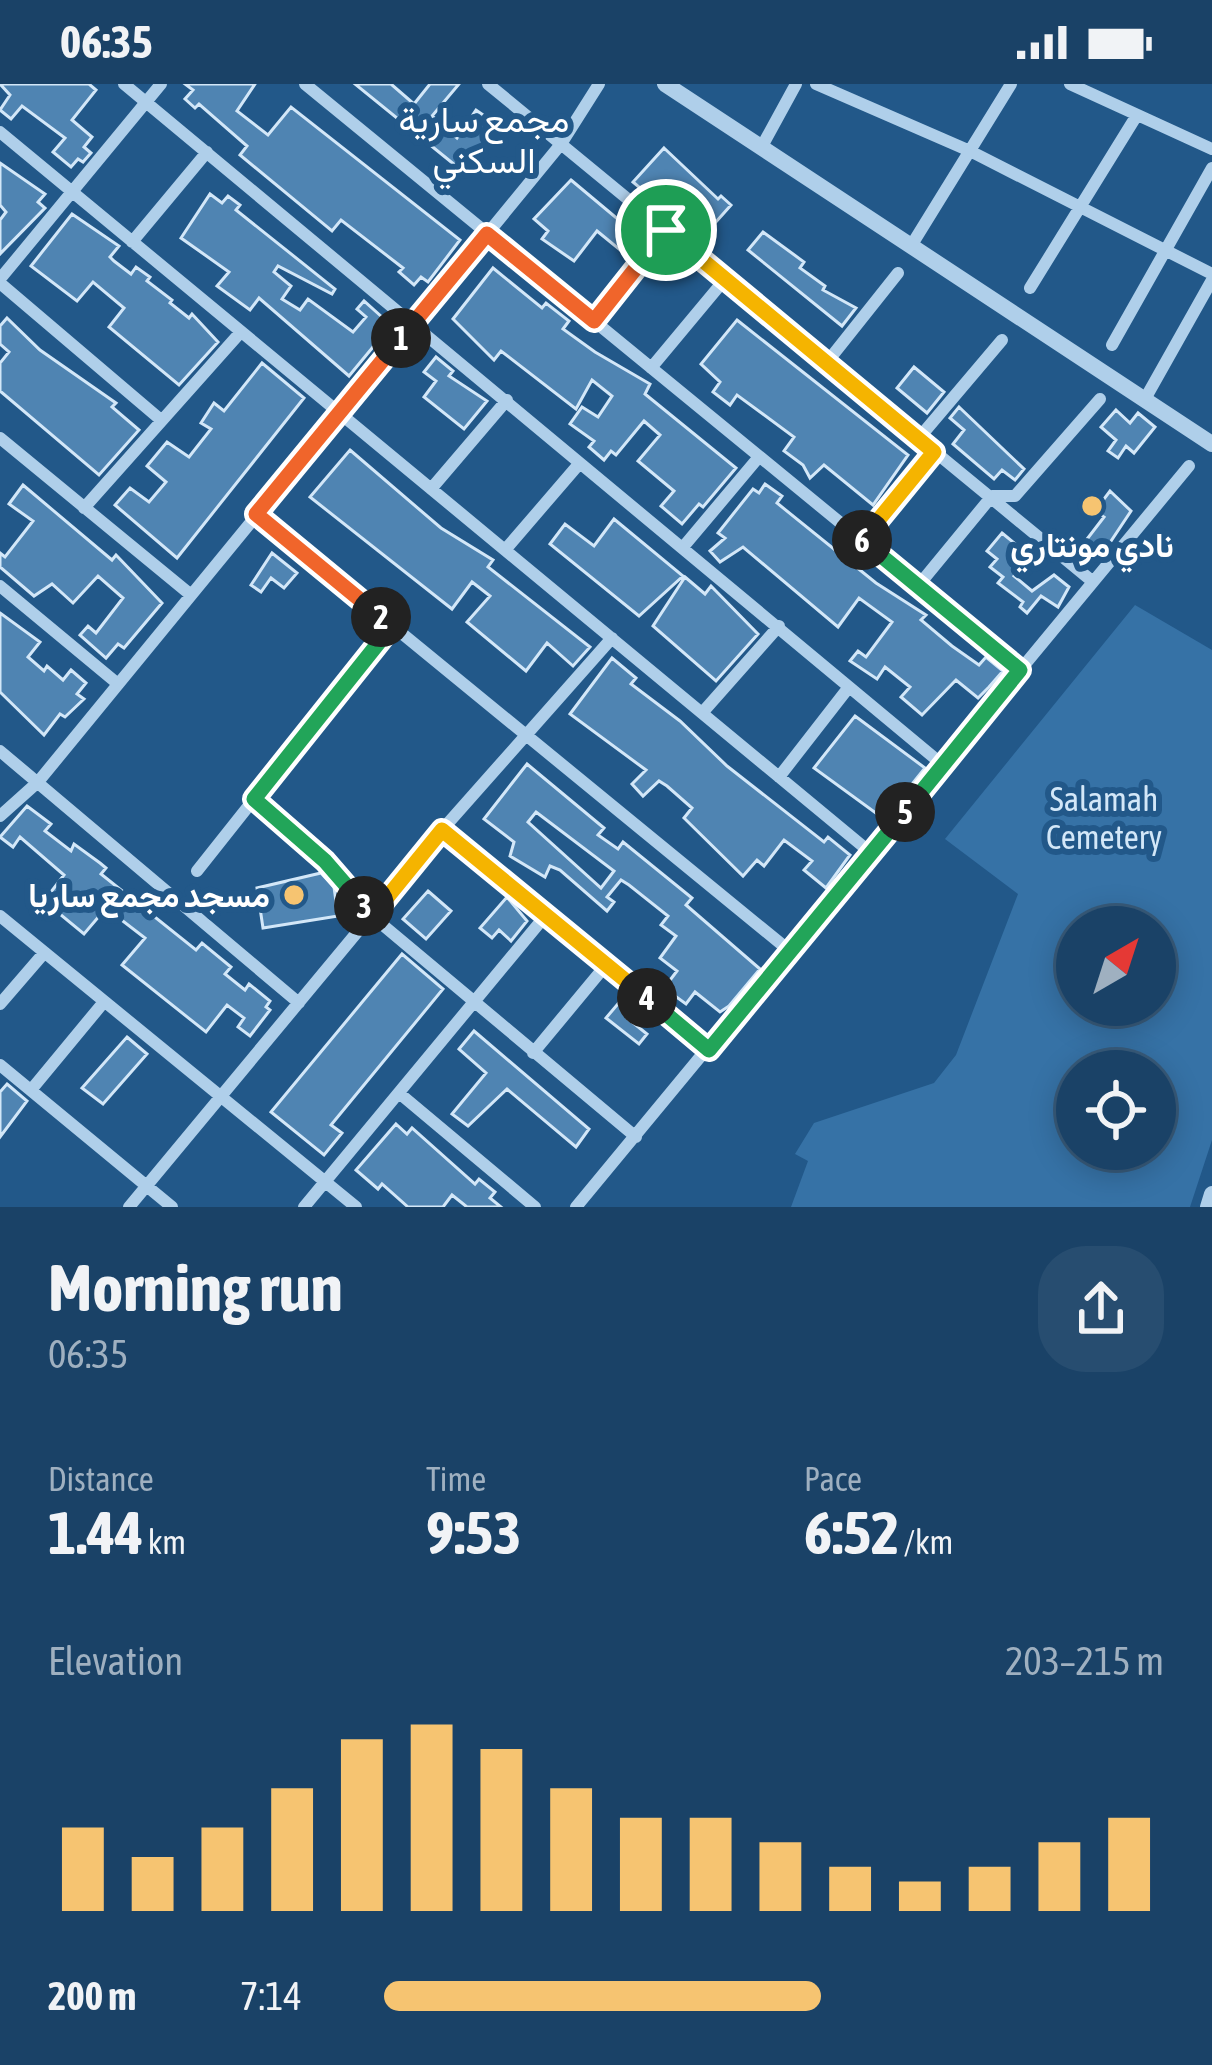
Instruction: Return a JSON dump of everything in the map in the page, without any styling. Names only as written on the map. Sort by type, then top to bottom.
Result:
[{"type":"street","points":[[124,84],[415,321],[579,464],[684,546],[943,765]]},
{"type":"street","points":[[161,84],[0,281],[161,420]]},
{"type":"street","points":[[305,84],[1020,670]]},
{"type":"street","points":[[488,84],[1093,581]]},
{"type":"street","points":[[0,816],[38,782],[561,144],[599,84]]},
{"type":"street","points":[[666,84],[1212,444]]},
{"type":"street","points":[[761,148],[796,84]]},
{"type":"street","points":[[816,84],[1083,205],[1212,277],[1145,399]]},
{"type":"street","points":[[911,246],[1011,84]]},
{"type":"street","points":[[1070,84],[1212,149]]},
{"type":"street","points":[[1030,288],[1137,115]]},
{"type":"street","points":[[0,132],[872,853]]},
{"type":"street","points":[[132,242],[207,152]]},
{"type":"street","points":[[1112,345],[1212,168]]},
{"type":"street","points":[[594,321],[666,230]]},
{"type":"street","points":[[828,361],[898,273]]},
{"type":"street","points":[[651,368],[726,278]]},
{"type":"street","points":[[84,508],[239,334]]},
{"type":"street","points":[[919,438],[1002,340]]},
{"type":"street","points":[[992,496],[1015,496],[1100,399]]},
{"type":"street","points":[[431,489],[507,400]]},
{"type":"street","points":[[0,438],[191,595]]},
{"type":"street","points":[[861,542],[934,452]]},
{"type":"street","points":[[684,546],[758,458]]},
{"type":"street","points":[[505,550],[579,464]]},
{"type":"street","points":[[575,1207],[791,952],[1189,466]]},
{"type":"street","points":[[918,586],[992,496]]},
{"type":"street","points":[[256,514],[791,952]]},
{"type":"street","points":[[0,586],[118,684]]},
{"type":"street","points":[[197,871],[392,626]]},
{"type":"street","points":[[702,713],[779,626]]},
{"type":"street","points":[[129,1207],[524,733],[612,638]]},
{"type":"street","points":[[779,777],[849,687]]},
{"type":"street","points":[[0,751],[299,1003]]},
{"type":"street","points":[[254,799],[325,861],[372,916],[636,1137]]},
{"type":"street","points":[[442,830],[709,1050]]},
{"type":"street","points":[[304,1207],[546,915]]},
{"type":"street","points":[[0,916],[219,1100],[356,1207]]},
{"type":"street","points":[[0,1004],[44,953]]},
{"type":"street","points":[[533,1053],[606,964]]},
{"type":"street","points":[[31,1090],[103,1003]]},
{"type":"street","points":[[0,1065],[172,1207]]},
{"type":"street","points":[[399,1094],[535,1207]]},
{"type":"street","points":[[1208,1207],[1212,1194]]},
{"type":"green space","name":"Salamah Cemetery","points":[[1135,605],[1212,650],[1212,1140],[1190,1207],[791,1207],[808,1161],[795,1154],[814,1123],[934,1083],[956,1055],[1018,894],[945,839]]},
{"type":"building","points":[[0,84],[89,84],[96,90],[72,120],[92,137],[84,147],[91,153],[71,167],[53,152],[65,138],[22,106],[11,119],[0,110],[10,95]]},
{"type":"building","points":[[185,84],[255,84],[237,111],[268,135],[291,107],[460,240],[428,282],[421,277],[414,285],[399,272],[403,268],[341,220],[332,231],[240,155],[247,146],[199,104],[195,108],[185,99],[193,90]]},
{"type":"building","points":[[355,84],[391,84],[414,104],[430,84],[459,84],[432,116],[457,138],[476,110],[501,127],[466,174]]},
{"type":"building","points":[[664,148],[718,199],[721,196],[731,205],[715,223],[665,185],[653,199],[633,182]]},
{"type":"building","points":[[0,163],[45,194],[38,202],[45,208],[0,254],[0,220],[6,212],[0,205]]},
{"type":"building","points":[[571,180],[644,241],[630,258],[597,231],[574,261],[542,239],[548,231],[534,219]]},
{"type":"building","points":[[210,194],[222,203],[228,196],[240,205],[236,210],[335,289],[332,294],[278,266],[274,272],[291,286],[282,299],[300,310],[308,299],[353,332],[366,317],[357,309],[364,301],[383,318],[379,322],[387,330],[349,376],[259,298],[250,310],[217,286],[229,272],[181,238]]},
{"type":"building","points":[[72,214],[119,246],[110,257],[114,261],[131,274],[136,267],[150,277],[147,281],[170,303],[189,318],[192,314],[218,342],[179,385],[109,327],[124,308],[93,282],[77,301],[31,266]]},
{"type":"building","points":[[763,232],[804,262],[800,268],[825,286],[823,290],[856,308],[842,326],[748,250]]},
{"type":"building","points":[[493,268],[542,308],[546,303],[569,321],[563,329],[650,384],[645,394],[736,468],[682,524],[661,506],[674,491],[638,461],[660,435],[644,421],[616,455],[611,451],[604,460],[589,447],[594,441],[570,424],[582,407],[598,417],[612,396],[592,380],[576,409],[501,351],[494,360],[453,319]]},
{"type":"building","points":[[7,318],[40,350],[116,403],[112,407],[139,430],[99,475],[0,391],[0,363],[9,352],[0,344],[0,326]]},
{"type":"building","points":[[737,320],[908,455],[873,505],[824,465],[810,478],[803,465],[784,451],[794,437],[737,395],[730,405],[713,392],[720,382],[701,364]]},
{"type":"building","points":[[436,357],[453,371],[449,376],[487,401],[464,429],[424,397],[436,381],[424,372]]},
{"type":"building","points":[[262,363],[304,398],[177,558],[115,505],[130,488],[149,502],[166,482],[147,466],[167,442],[189,457],[211,429],[201,423],[214,403],[224,411]]},
{"type":"building","points":[[914,367],[944,392],[927,413],[897,388]]},
{"type":"building","points":[[959,407],[1024,469],[1015,480],[1002,470],[994,479],[953,444],[964,430],[950,418]]},
{"type":"building","points":[[1116,410],[1130,423],[1138,413],[1155,427],[1134,453],[1126,446],[1118,458],[1108,451],[1116,440],[1101,427]]},
{"type":"building","points":[[350,450],[441,528],[493,560],[488,567],[590,647],[573,666],[547,643],[526,671],[467,622],[490,596],[472,582],[452,609],[310,497]]},
{"type":"building","points":[[765,484],[782,496],[777,503],[876,583],[926,615],[921,620],[952,646],[979,665],[986,657],[1003,671],[978,698],[956,680],[922,715],[901,697],[910,687],[885,667],[877,679],[850,661],[858,651],[866,657],[892,622],[859,598],[838,627],[743,547],[720,562],[710,551],[725,538],[718,533],[753,489],[759,493]]},
{"type":"building","points":[[23,485],[112,560],[116,555],[162,603],[124,648],[118,644],[106,658],[80,635],[88,626],[96,633],[123,598],[98,576],[73,603],[52,584],[34,596],[0,567],[0,553],[5,557],[33,521],[9,504]]},
{"type":"building","points":[[1110,491],[1131,511],[1101,556],[1084,543],[1104,517],[1095,511]]},
{"type":"building","points":[[614,519],[683,576],[639,616],[550,544],[565,524],[594,546]]},
{"type":"building","points":[[1002,533],[1030,556],[1014,576],[1032,591],[1054,575],[1069,587],[1058,607],[1041,596],[1027,613],[1020,607],[1023,602],[998,583],[1003,577],[990,567],[997,559],[987,551]]},
{"type":"building","points":[[272,553],[297,573],[284,588],[271,578],[261,592],[251,585]]},
{"type":"building","points":[[685,577],[705,594],[711,586],[758,634],[716,681],[653,626]]},
{"type":"building","points":[[0,613],[40,642],[28,657],[44,671],[47,666],[63,680],[71,670],[86,683],[77,694],[84,699],[65,717],[60,714],[44,735],[0,692]]},
{"type":"building","points":[[612,658],[636,678],[631,684],[680,721],[727,766],[824,842],[828,837],[850,855],[826,888],[804,870],[812,861],[784,840],[764,866],[757,860],[743,876],[684,818],[692,808],[667,786],[659,781],[643,796],[632,784],[646,770],[570,714]]},
{"type":"building","points":[[855,716],[925,768],[884,819],[814,768]]},
{"type":"building","points":[[527,764],[604,828],[598,835],[618,849],[623,842],[692,898],[686,905],[760,969],[720,1012],[695,992],[686,1004],[664,988],[677,971],[660,958],[676,936],[661,925],[668,916],[621,880],[607,897],[614,902],[607,911],[560,870],[550,866],[545,877],[510,856],[514,842],[484,819]],"holes":[[[536,812],[614,871],[601,888],[528,822]]]},
{"type":"building","points":[[27,806],[51,824],[45,831],[71,851],[74,844],[100,863],[106,868],[101,874],[196,950],[202,943],[231,967],[225,974],[245,990],[249,984],[270,1001],[266,1007],[270,1010],[250,1036],[238,1027],[244,1018],[227,1005],[206,1032],[122,965],[145,938],[106,908],[84,934],[44,901],[64,875],[20,837],[13,847],[0,837]]},
{"type":"building","points":[[321,873],[334,887],[338,916],[263,928],[257,888]]},
{"type":"building","points":[[428,891],[451,911],[426,939],[403,919]]},
{"type":"building","points":[[507,897],[527,921],[511,941],[499,930],[492,938],[480,928]]},
{"type":"building","points":[[402,954],[443,989],[331,1125],[342,1133],[324,1155],[271,1112]]},
{"type":"building","points":[[622,999],[635,1009],[627,1018],[647,1034],[639,1044],[606,1018]]},
{"type":"building","points":[[474,1031],[589,1129],[576,1147],[507,1089],[468,1126],[452,1114],[486,1073],[459,1049]]},
{"type":"building","points":[[127,1037],[147,1054],[103,1104],[82,1088]]},
{"type":"building","points":[[7,1084],[27,1101],[0,1137],[0,1092]]},
{"type":"building","points":[[396,1124],[407,1134],[412,1128],[475,1184],[479,1179],[495,1192],[490,1198],[501,1207],[467,1207],[452,1195],[443,1207],[408,1207],[382,1184],[378,1189],[356,1170]]},
{"type":"place","name":"نادي مونتاري","points":[[1092,506]]},
{"type":"place","name":"مسجد مجمع ساريا","points":[[294,895]]},
{"type":"district","name":"مجمع سارية السكني","points":[[484,140]]},
{"type":"route","points":[[666,230],[934,452],[861,542],[1020,670],[709,1050],[442,830],[372,916],[325,861],[254,799],[392,626],[256,514],[487,234],[594,321],[666,230]]}]
